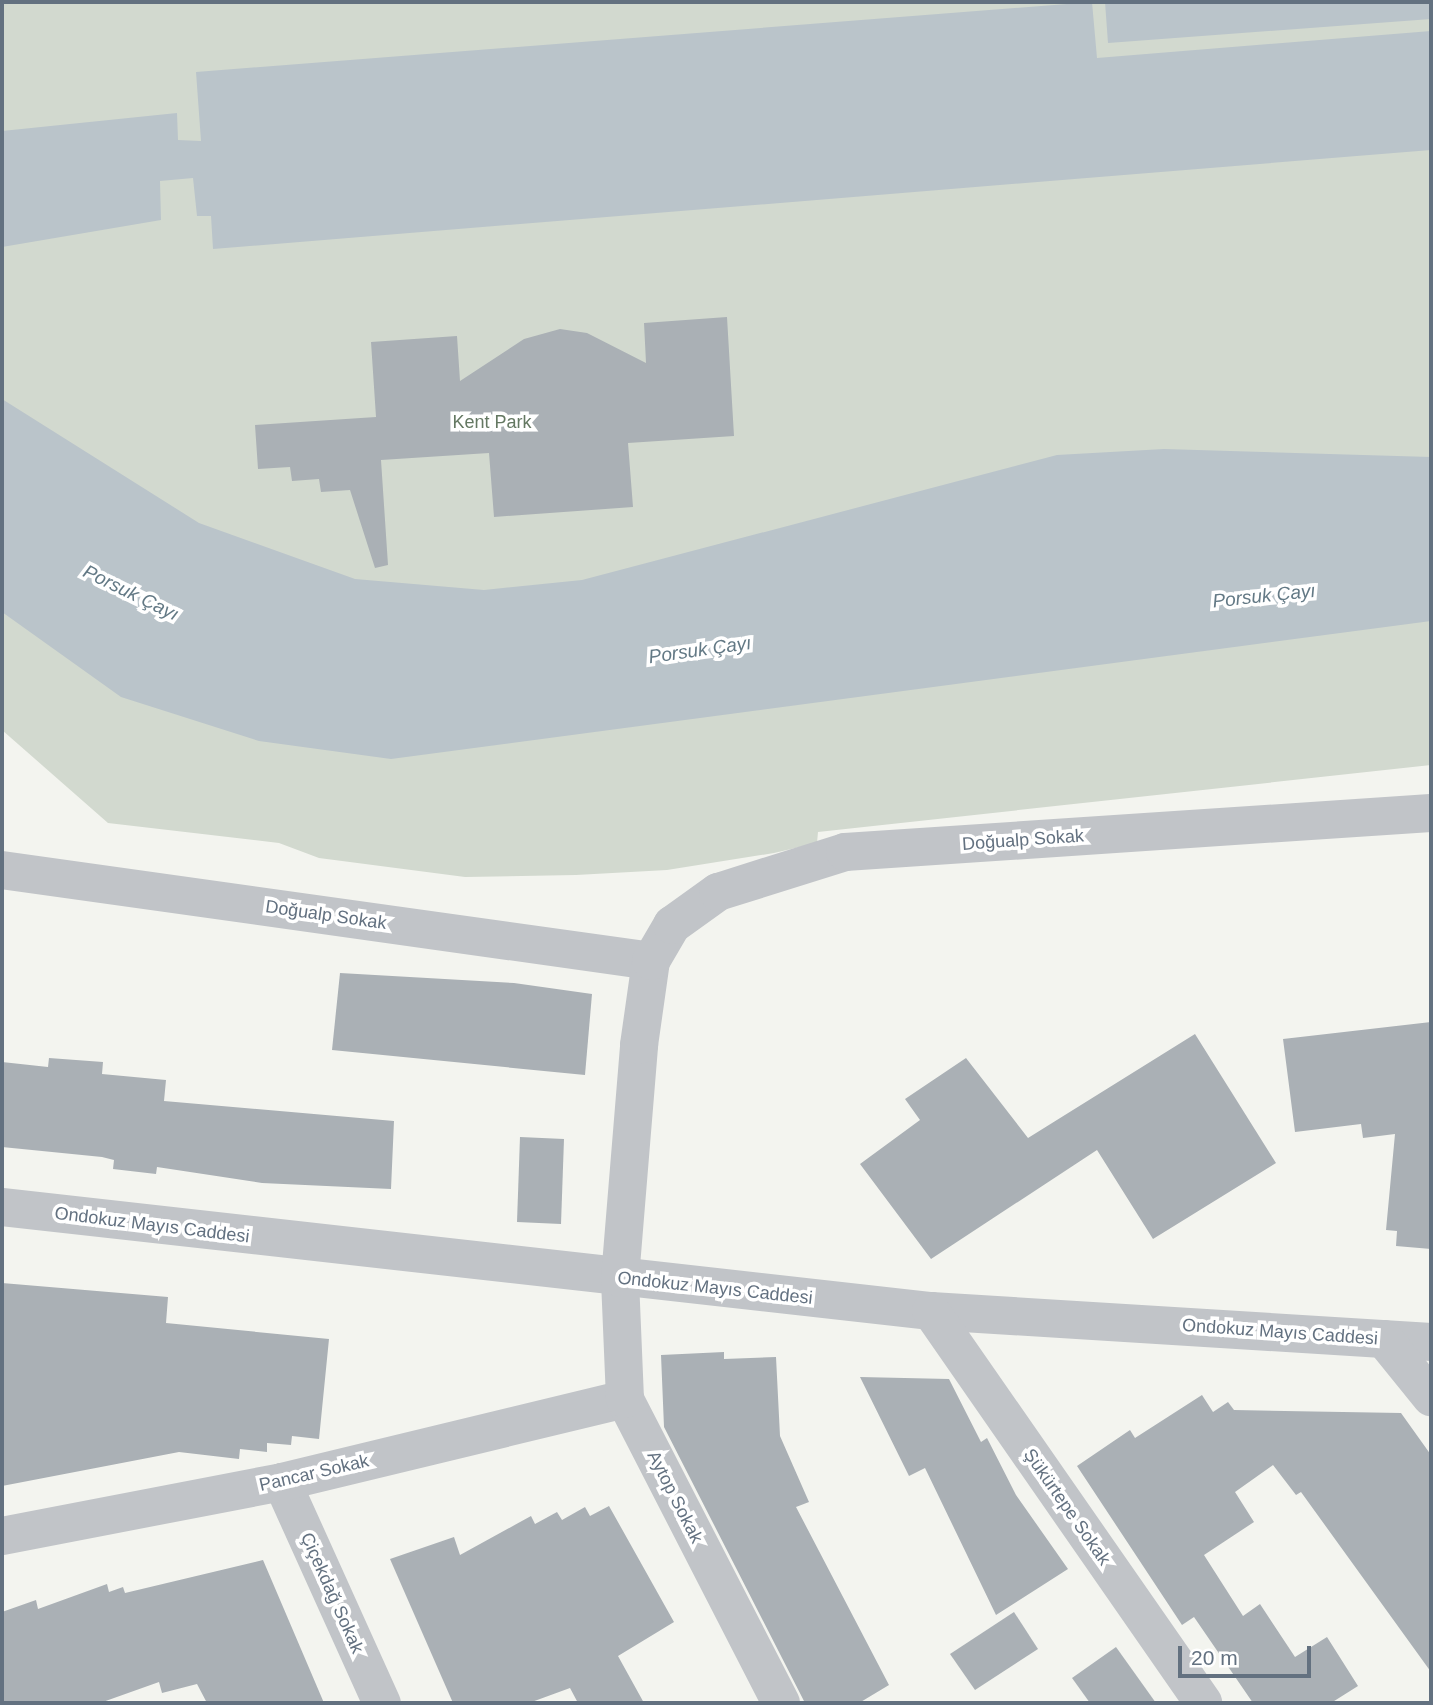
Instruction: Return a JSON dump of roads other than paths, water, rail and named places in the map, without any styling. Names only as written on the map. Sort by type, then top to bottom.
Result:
[{"type":"street","name":"Doğualp Sokak","points":[[620,1278],[651,961],[672,925],[718,892],[845,852],[1431,813]]},
{"type":"street","name":"Doğualp Sokak","points":[[2,870],[651,961]]},
{"type":"street","name":"Ondokuz Mayıs Caddesi","points":[[2,1206],[620,1278],[931,1311],[1431,1342]]},
{"type":"street","name":"Aytop Sokak","points":[[620,1278],[625,1399],[781,1703]]},
{"type":"street","name":"Şükürtepe Sokak","points":[[931,1311],[1203,1703]]},
{"type":"street","points":[[1384,1339],[1431,1396]]},
{"type":"street","name":"Pancar Sokak","points":[[2,1536],[282,1482],[625,1399]]},
{"type":"street","name":"Çiçekdağ Sokak","points":[[282,1482],[382,1703]]},
{"type":"water","points":[[1092,2],[1097,58],[1431,31],[1431,150],[213,249],[211,216],[197,216],[193,178],[160,181],[161,220],[2,247],[2,131],[177,113],[178,140],[201,141],[196,72]]},
{"type":"water","points":[[1105,2],[1431,2],[1431,19],[1108,43]]},
{"type":"water","name":"Porsuk Çayı","points":[[2,399],[199,523],[355,579],[484,590],[582,580],[1057,455],[1164,449],[1431,457],[1431,621],[391,759],[259,741],[121,697],[2,612]]},
{"type":"park label","name":"Kent Park","points":[[492,422]]}]
